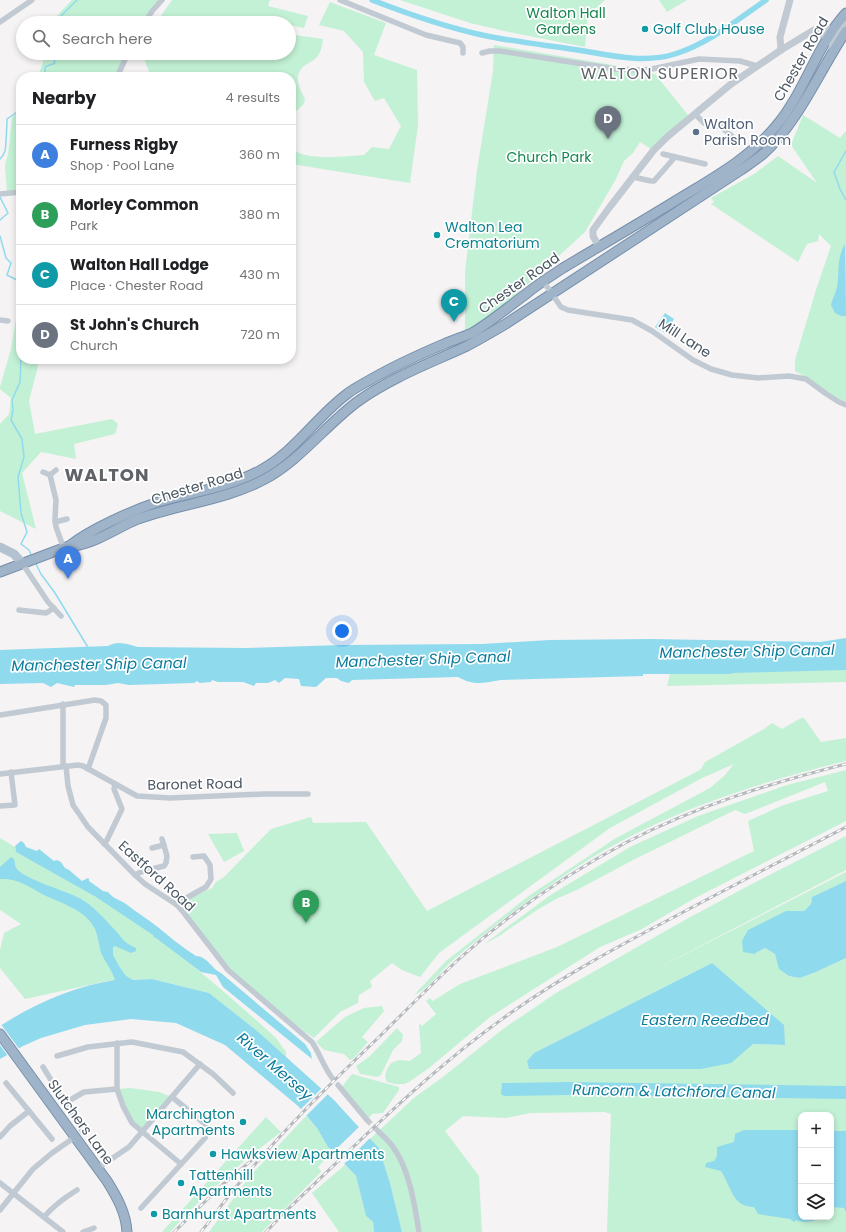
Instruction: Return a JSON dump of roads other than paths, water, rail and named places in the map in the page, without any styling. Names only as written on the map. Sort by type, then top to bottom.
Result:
[{"type":"highway","name":"Chester Road","points":[[66,548],[95,530],[140,509],[159,502],[211,490],[237,482],[260,471],[282,456],[347,393],[385,371],[435,347],[470,333],[486,324],[543,281],[717,176],[742,159],[777,126],[791,106],[827,37],[844,18]]},
{"type":"highway","name":"Chester Road","points":[[0,572],[24,562],[80,545],[136,520],[230,493],[264,480],[285,466],[357,402],[386,384],[468,345],[504,325],[741,170],[763,153],[793,118],[846,31]]},
{"type":"highway","name":"Slutchers Lane","points":[[0,1034],[98,1168],[115,1194],[124,1215],[127,1232]]},
{"type":"main road","points":[[0,547],[14,554],[24,562]]},
{"type":"street","points":[[0,22],[32,0]]},
{"type":"street","points":[[149,16],[162,0]]},
{"type":"street","points":[[340,0],[426,35],[460,43],[463,47],[463,53]]},
{"type":"street","points":[[781,50],[780,37],[790,0]]},
{"type":"street","points":[[810,32],[819,33],[827,37],[834,38],[844,18]]},
{"type":"street","points":[[599,247],[593,236],[593,230],[653,151],[695,114],[757,66],[814,30],[823,28],[833,29]]},
{"type":"street","points":[[827,37],[832,43],[833,51]]},
{"type":"street","points":[[482,53],[500,51],[615,68],[641,70],[699,59],[740,61],[757,66]]},
{"type":"street","points":[[119,72],[125,60]]},
{"type":"street","points":[[740,61],[746,66],[746,74]]},
{"type":"street","points":[[695,114],[704,123],[710,126],[720,126],[733,136]]},
{"type":"street","points":[[663,154],[705,164]]},
{"type":"street","points":[[633,177],[654,181],[676,157]]},
{"type":"street","points":[[0,194],[16,192]]},
{"type":"street","name":"Mill Lane","points":[[543,281],[561,308],[632,320],[652,331],[693,360],[711,369],[732,375],[758,378],[789,376],[806,379],[832,398],[846,405]]},
{"type":"street","points":[[0,320],[8,322]]},
{"type":"street","points":[[50,475],[56,470]]},
{"type":"street","points":[[43,472],[50,475]]},
{"type":"street","points":[[50,475],[56,500],[56,522],[66,548]]},
{"type":"street","points":[[56,522],[67,519]]},
{"type":"street","points":[[24,562],[60,616]]},
{"type":"street","points":[[20,610],[46,613],[54,608]]},
{"type":"street","points":[[0,715],[63,704],[95,700],[101,701],[106,705],[106,718],[88,769]]},
{"type":"street","name":"Eastford Road","points":[[63,704],[64,766],[68,786],[73,804],[88,827],[145,884],[176,905],[184,913],[228,970],[312,1042],[320,1055],[326,1070],[333,1079]]},
{"type":"street","name":"Baronet Road","points":[[0,774],[78,765],[83,766],[137,796],[170,798],[264,794],[308,794]]},
{"type":"street","points":[[0,806],[15,805],[11,772]]},
{"type":"street","points":[[104,844],[122,809],[114,789],[115,784]]},
{"type":"street","points":[[135,875],[143,871],[165,865],[167,860],[162,839]]},
{"type":"street","points":[[152,848],[164,845]]},
{"type":"street","points":[[176,905],[206,887],[211,879],[210,865],[204,856],[193,857]]},
{"type":"street","points":[[57,1056],[88,1047],[132,1042],[183,1052],[200,1064],[233,1093]]},
{"type":"street","points":[[117,1044],[117,1089],[123,1106],[132,1123],[181,1164]]},
{"type":"street","points":[[98,1168],[130,1147],[200,1064]]},
{"type":"street","points":[[43,1067],[83,1132]]},
{"type":"street","points":[[6,1083],[52,1139]]},
{"type":"street","points":[[338,1085],[367,1120]]},
{"type":"street","points":[[65,1103],[84,1092],[117,1089]]},
{"type":"street","points":[[141,1208],[205,1138],[208,1130],[204,1123],[172,1097]]},
{"type":"street","points":[[1,1134],[29,1111]]},
{"type":"street","points":[[378,1131],[393,1147],[402,1165],[414,1200],[419,1232]]},
{"type":"street","points":[[0,1210],[33,1169],[75,1137]]},
{"type":"street","points":[[0,1183],[63,1232]]},
{"type":"street","points":[[44,1217],[52,1207],[63,1198],[78,1190]]},
{"type":"street","points":[[83,1232],[94,1228]]},
{"type":"water","points":[[845,244],[846,316],[841,316],[835,313],[831,305],[837,287],[840,255]]},
{"type":"water","points":[[665,313],[674,319],[665,333],[655,327]]},
{"type":"water","name":"Manchester Ship Canal","points":[[846,638],[846,670],[730,674],[643,674],[643,676],[501,680],[479,683],[469,682],[458,677],[352,680],[349,683],[341,681],[337,678],[326,678],[316,687],[301,686],[299,679],[285,678],[279,683],[275,680],[268,683],[256,683],[254,686],[243,682],[218,682],[212,680],[211,682],[200,683],[197,681],[194,683],[129,685],[118,683],[106,685],[75,685],[74,687],[57,683],[51,687],[43,683],[0,684],[0,650],[108,646],[115,643],[138,647],[244,648],[342,645],[482,644],[550,640],[651,639],[820,642]]},
{"type":"water","points":[[21,841],[26,847],[37,851],[39,849],[54,861],[57,860],[61,862],[65,868],[82,881],[88,878],[89,881],[126,904],[196,956],[206,960],[305,1044],[311,1053],[312,1059],[223,987],[216,975],[201,972],[153,935],[96,897],[16,852],[15,846]]},
{"type":"water","name":"River Mersey","points":[[11,857],[14,859],[16,868],[20,872],[46,885],[81,899],[102,916],[125,942],[136,948],[136,951],[131,953],[115,946],[113,947],[113,955],[126,976],[133,980],[152,979],[209,993],[256,1030],[334,1100],[379,1148],[390,1183],[402,1232],[374,1232],[373,1222],[366,1216],[356,1176],[328,1147],[317,1128],[298,1106],[225,1045],[176,1023],[131,1019],[85,1025],[41,1038],[0,1059],[0,1026],[41,1003],[70,991],[115,980],[101,953],[95,929],[85,916],[72,907],[42,894],[22,883],[0,879],[0,867]]},
{"type":"water","points":[[846,881],[846,958],[800,978],[789,976],[779,969],[775,954],[765,948],[754,954],[743,952],[742,941],[748,930],[786,911],[804,911],[811,904],[812,897]]},
{"type":"water","name":"Eastern Reedbed","points":[[712,963],[784,1025],[785,1045],[753,1044],[731,1063],[701,1069],[529,1069],[527,1061],[534,1053]]},
{"type":"water","name":"Runcorn & Latchford Canal","points":[[568,1082],[846,1086],[846,1099],[568,1095],[504,1096],[501,1094],[502,1083]]},
{"type":"water","points":[[744,1130],[798,1130],[798,1220],[815,1220],[814,1221],[803,1222],[796,1220],[794,1222],[790,1219],[758,1214],[754,1207],[747,1206],[737,1200],[721,1171],[705,1167],[706,1163],[714,1161],[717,1156],[717,1147],[734,1142],[735,1134]]},
{"type":"water","points":[[834,1131],[846,1131],[846,1212],[844,1208],[834,1207]]},
{"type":"waterway","points":[[61,16],[77,0]]},
{"type":"waterway","points":[[372,0],[427,20],[482,35],[626,58],[663,57],[687,50],[711,38],[766,0]]},
{"type":"waterway","points":[[45,72],[45,67],[55,63],[54,60]]},
{"type":"waterway","points":[[0,159],[5,151],[7,119],[16,113]]},
{"type":"waterway","points":[[846,151],[834,172],[846,200]]},
{"type":"waterway","points":[[0,197],[8,213],[0,220]]},
{"type":"waterway","points":[[0,236],[6,258],[11,263],[7,275],[16,280]]},
{"type":"waterway","points":[[21,364],[20,382],[12,400],[13,410],[11,420],[22,439],[24,457],[18,477],[21,513],[27,532],[21,544],[29,550],[32,557]]},
{"type":"waterway","name":"Manchester Ship Canal","points":[[35,562],[41,574],[55,593],[89,649]]},
{"type":"tunnel","points":[[367,1120],[378,1131]]},
{"type":"railway","points":[[201,1232],[253,1167],[324,1091],[459,959],[518,911],[583,867],[627,842],[654,829],[707,806],[789,779],[846,764]]},
{"type":"railway","points":[[266,1232],[285,1212],[395,1108],[481,1034],[512,1012],[551,986],[611,951],[846,827]]},
{"type":"railway","points":[[174,1232],[222,1185],[258,1155]]},
{"type":"place","name":"Golf Club House","points":[[645,29]]},
{"type":"place","name":"Walton Parish Room","points":[[696,132]]},
{"type":"place","name":"St John's Church","points":[[608,139]]},
{"type":"place","name":"Walton Lea Crematorium","points":[[437,235]]},
{"type":"place","name":"Walton Hall Lodge","points":[[454,322]]},
{"type":"place","name":"Furness Rigby","points":[[68,579]]},
{"type":"place","name":"Morley Common","points":[[306,923]]},
{"type":"place","name":"Marchington Apartments","points":[[243,1122]]},
{"type":"place","name":"Hawksview Apartments","points":[[213,1154]]},
{"type":"place","name":"Tattenhill Apartments","points":[[181,1183]]},
{"type":"place","name":"Barnhurst Apartments","points":[[154,1214]]},
{"type":"district","name":"WALTON SUPERIOR","points":[[660,73]]},
{"type":"district","name":"WALTON","points":[[107,474]]},
{"type":"park label","name":"Walton Hall Gardens","points":[[566,22]]},
{"type":"park label","name":"Church Park","points":[[549,157]]}]
